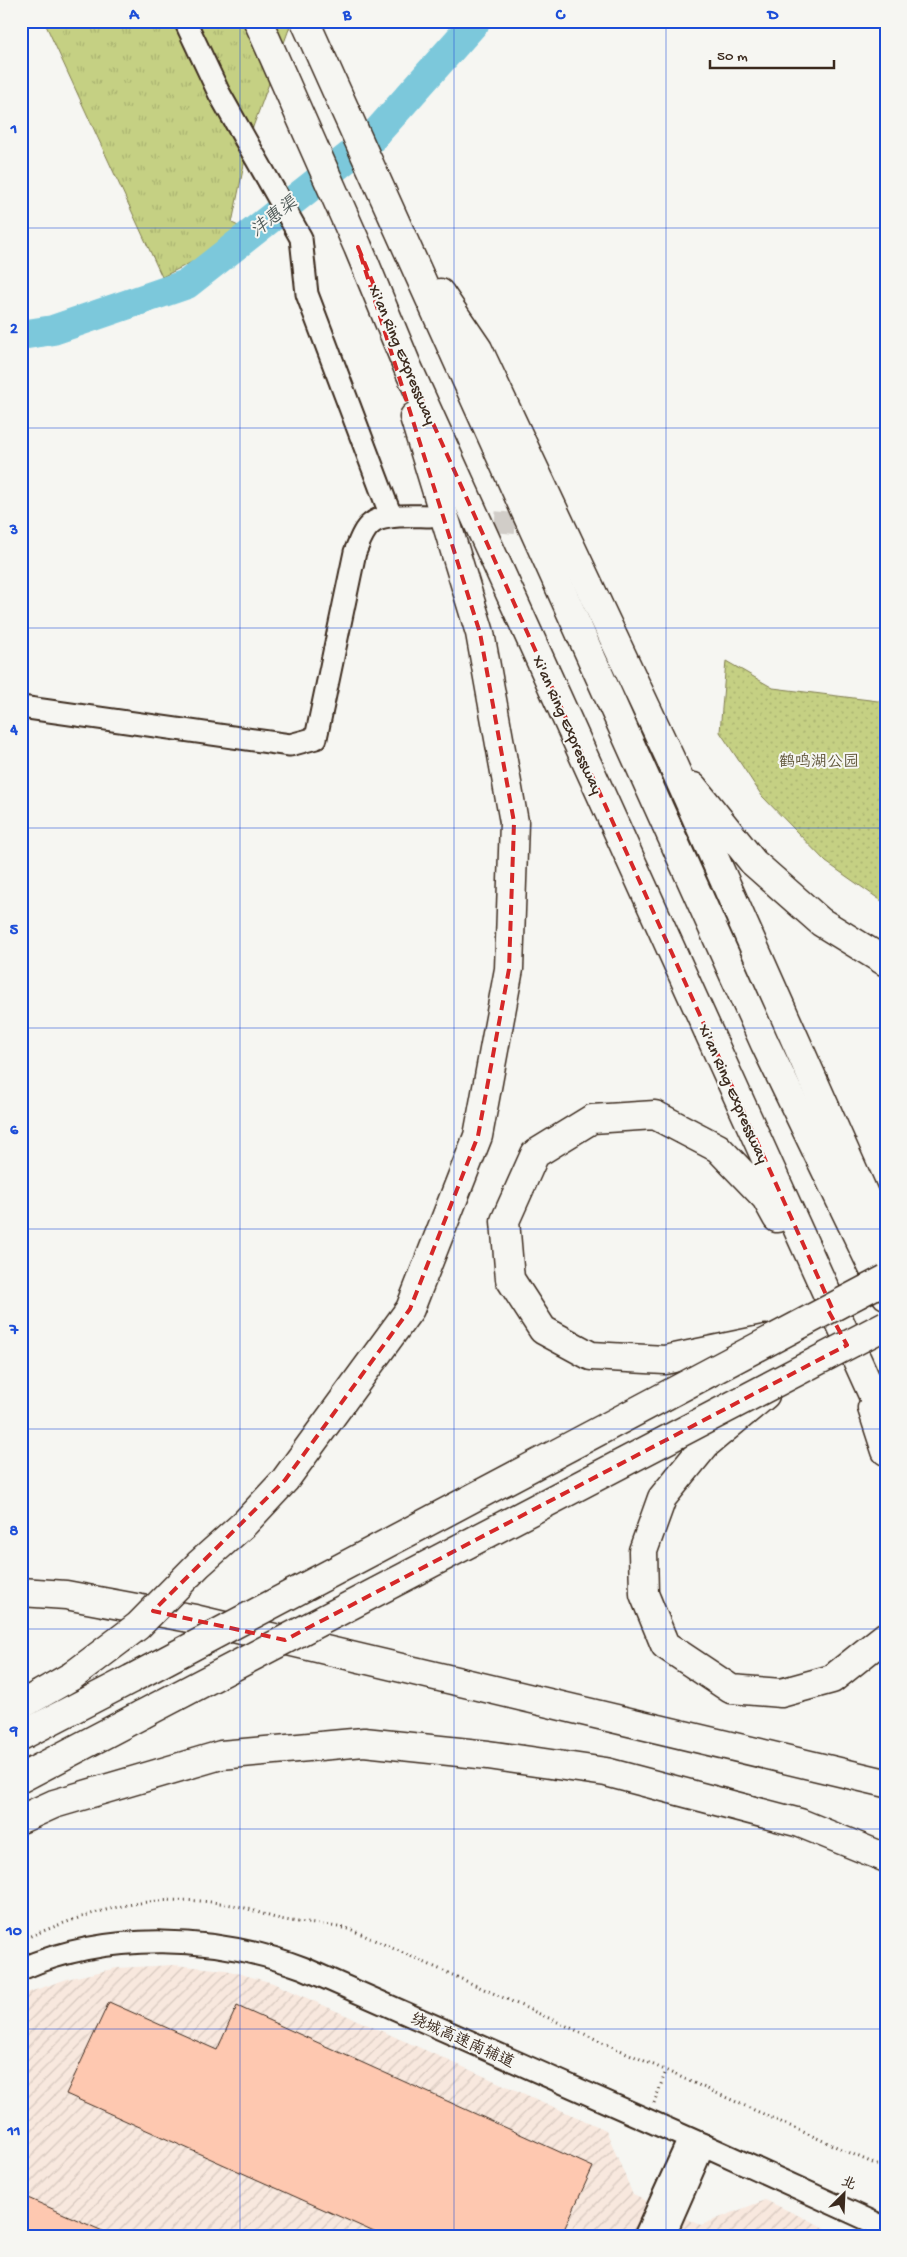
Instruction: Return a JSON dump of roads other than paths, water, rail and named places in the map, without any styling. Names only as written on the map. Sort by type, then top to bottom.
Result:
[{"type":"highway","name":"Xi'an Ring Expressway","points":[[258,21],[358,247],[408,368],[886,1424]]},
{"type":"highway","points":[[305,21],[761,1035],[886,1295]]},
{"type":"highway","points":[[396,226],[478,349],[670,758],[886,1244]]},
{"type":"highway","points":[[21,1705],[72,1676],[138,1626],[199,1564],[244,1524],[285,1480],[410,1309],[478,1136],[509,969],[514,822],[480,634],[437,486],[358,247]]},
{"type":"highway","points":[[670,758],[753,862],[821,922],[886,962]]},
{"type":"highway","points":[[777,1337],[665,1360],[592,1356],[542,1330],[510,1279],[505,1221],[535,1154],[592,1119],[655,1115],[718,1148],[766,1198],[859,1366],[886,1451]]},
{"type":"highway","points":[[21,1736],[886,1279]]},
{"type":"highway","points":[[21,1778],[886,1325]]},
{"type":"highway","points":[[785,1378],[706,1444],[662,1498],[643,1550],[644,1594],[665,1645],[731,1689],[781,1693],[832,1679],[886,1636]]},
{"type":"highway","points":[[21,1592],[66,1595],[195,1619],[886,1783]]},
{"type":"highway","points":[[21,1819],[54,1804],[221,1755],[364,1742],[488,1755],[606,1772],[800,1823],[886,1858]]},
{"type":"street","points":[[185,21],[219,93],[301,238],[307,294],[391,516]]},
{"type":"street","points":[[21,708],[290,745],[316,738],[355,552],[371,523],[391,516],[430,516]]},
{"type":"street","name":"绕城高速南辅道","points":[[21,1968],[62,1955],[101,1947],[147,1942],[228,1947],[270,1956],[303,1968],[648,2120],[886,2228]]},
{"type":"street","points":[[645,2236],[697,2142]]},
{"type":"street","points":[[664,2236],[697,2142]]},
{"type":"waterway","name":"沣惠渠","points":[[21,335],[53,330],[187,284],[370,140],[476,21]]},
{"type":"tunnel","points":[[431,516],[545,526]]},
{"type":"park label","name":"鹤鸣湖公园","points":[[819,760]]}]
